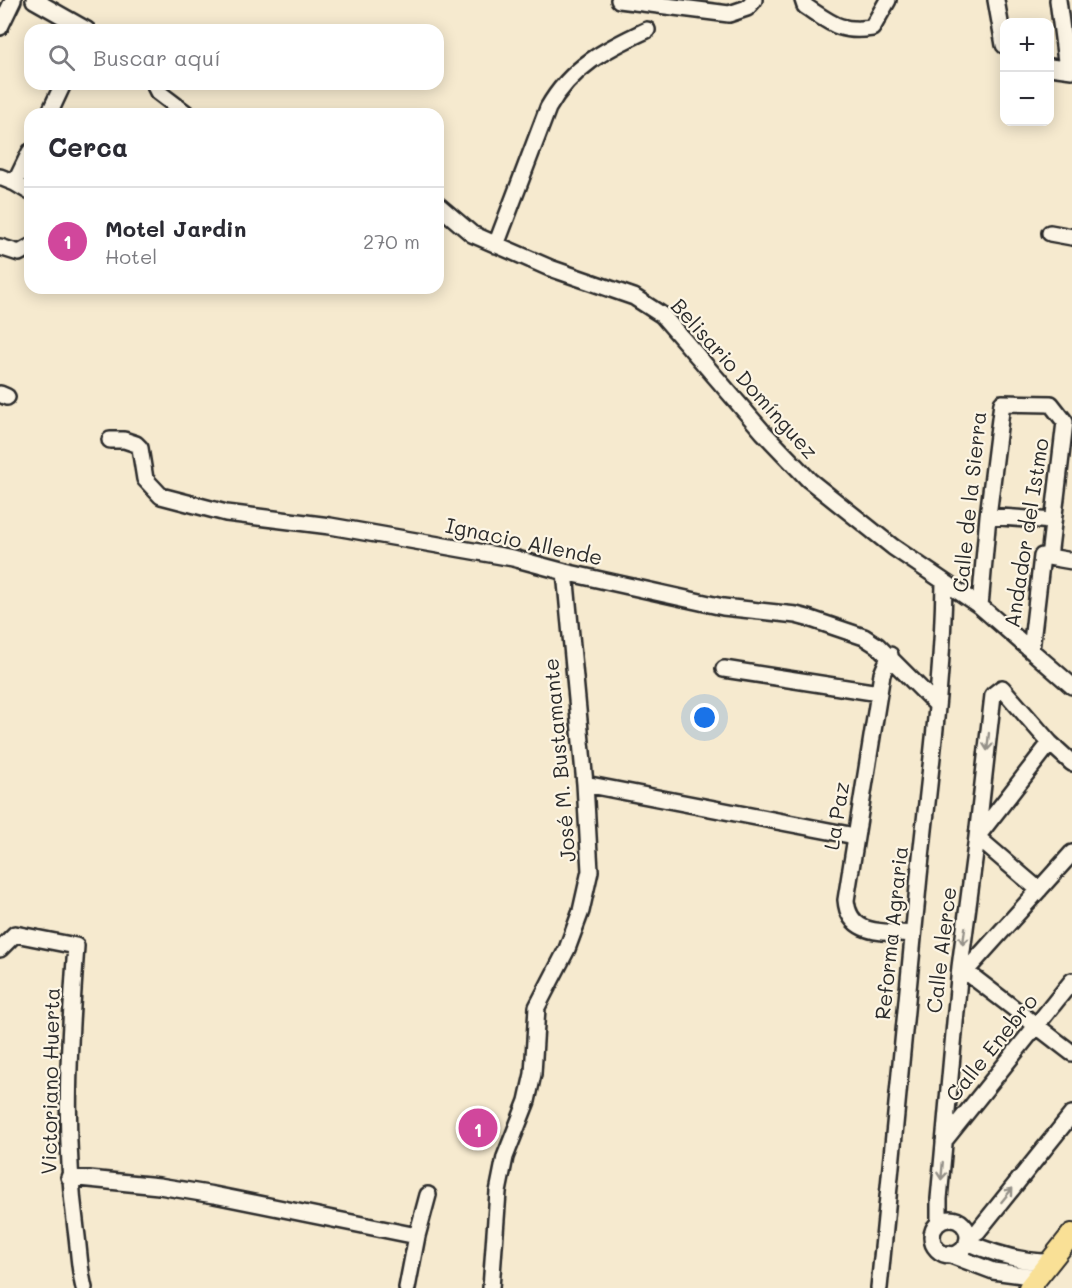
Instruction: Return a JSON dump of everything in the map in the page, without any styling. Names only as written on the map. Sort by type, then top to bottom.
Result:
[{"type":"main road","points":[[1038,1276],[1072,1234]]},
{"type":"street","points":[[0,27],[13,0]]},
{"type":"street","points":[[34,0],[76,24]]},
{"type":"street","points":[[619,0],[729,14],[747,8],[754,0]]},
{"type":"street","points":[[803,0],[805,6],[839,28],[857,30],[872,28],[888,0]]},
{"type":"street","points":[[996,0],[1000,22]]},
{"type":"street","points":[[1054,68],[1070,70],[1058,0]]},
{"type":"street","points":[[496,245],[555,94],[602,51],[647,30]]},
{"type":"street","points":[[52,108],[60,90]]},
{"type":"street","points":[[157,90],[179,108]]},
{"type":"street","points":[[15,183],[24,165]]},
{"type":"street","points":[[0,177],[24,188]]},
{"type":"street","name":"Belisario Domínguez","points":[[444,210],[472,234],[550,268],[634,297],[662,315],[763,432],[809,480],[893,547],[974,603],[1072,686]]},
{"type":"street","points":[[1050,233],[1072,237]]},
{"type":"street","points":[[0,247],[19,253],[24,250]]},
{"type":"street","name":"Calle de la Sierra","points":[[974,603],[988,516],[1002,403],[1051,404],[1065,422]]},
{"type":"street","name":"Andador del Istmo","points":[[1031,650],[1042,556],[1048,557],[1065,422]]},
{"type":"street","name":"Ignacio Allende","points":[[110,440],[124,440],[140,448],[145,479],[161,496],[226,513],[330,526],[513,558],[565,572],[723,607],[796,615],[864,637],[890,656],[937,705]]},
{"type":"street","points":[[988,516],[1053,521]]},
{"type":"street","points":[[1048,557],[1072,561]]},
{"type":"street","name":"José M. Bustamante","points":[[491,1288],[498,1191],[505,1157],[527,1101],[533,1074],[537,1007],[567,949],[581,911],[590,871],[585,784],[565,572]]},
{"type":"street","name":"Reforma Agraria","points":[[879,1288],[937,705],[944,582]]},
{"type":"street","name":"La Paz","points":[[890,656],[882,674],[855,836],[846,910],[858,927],[913,934]]},
{"type":"street","points":[[724,669],[879,693]]},
{"type":"street","name":"Calle Alerce","points":[[939,1222],[944,1141],[993,695],[1002,688],[1050,743]]},
{"type":"street","points":[[1039,890],[978,837],[1050,743],[1072,763]]},
{"type":"street","points":[[585,784],[855,836]]},
{"type":"street","points":[[1072,853],[962,969],[1072,1053]]},
{"type":"street","name":"Victoriano Huerta","points":[[0,948],[15,934],[76,946],[68,1062],[69,1177],[79,1270],[84,1288]]},
{"type":"street","name":"Calle Enebro","points":[[944,1141],[1072,981]]},
{"type":"street","points":[[948,1254],[960,1251],[978,1231],[1072,1114]]},
{"type":"street","points":[[69,1177],[159,1186],[213,1195],[417,1236]]},
{"type":"street","points":[[407,1288],[417,1236],[428,1196]]},
{"type":"street","points":[[968,1240],[967,1231],[958,1221],[945,1219],[939,1222],[932,1234],[936,1248],[970,1264],[993,1271],[1038,1276]]},
{"type":"street","points":[[968,1240],[1010,1258],[1025,1261],[1038,1276]]},
{"type":"place","name":"Motel Jardin","points":[[478,1128]]}]
